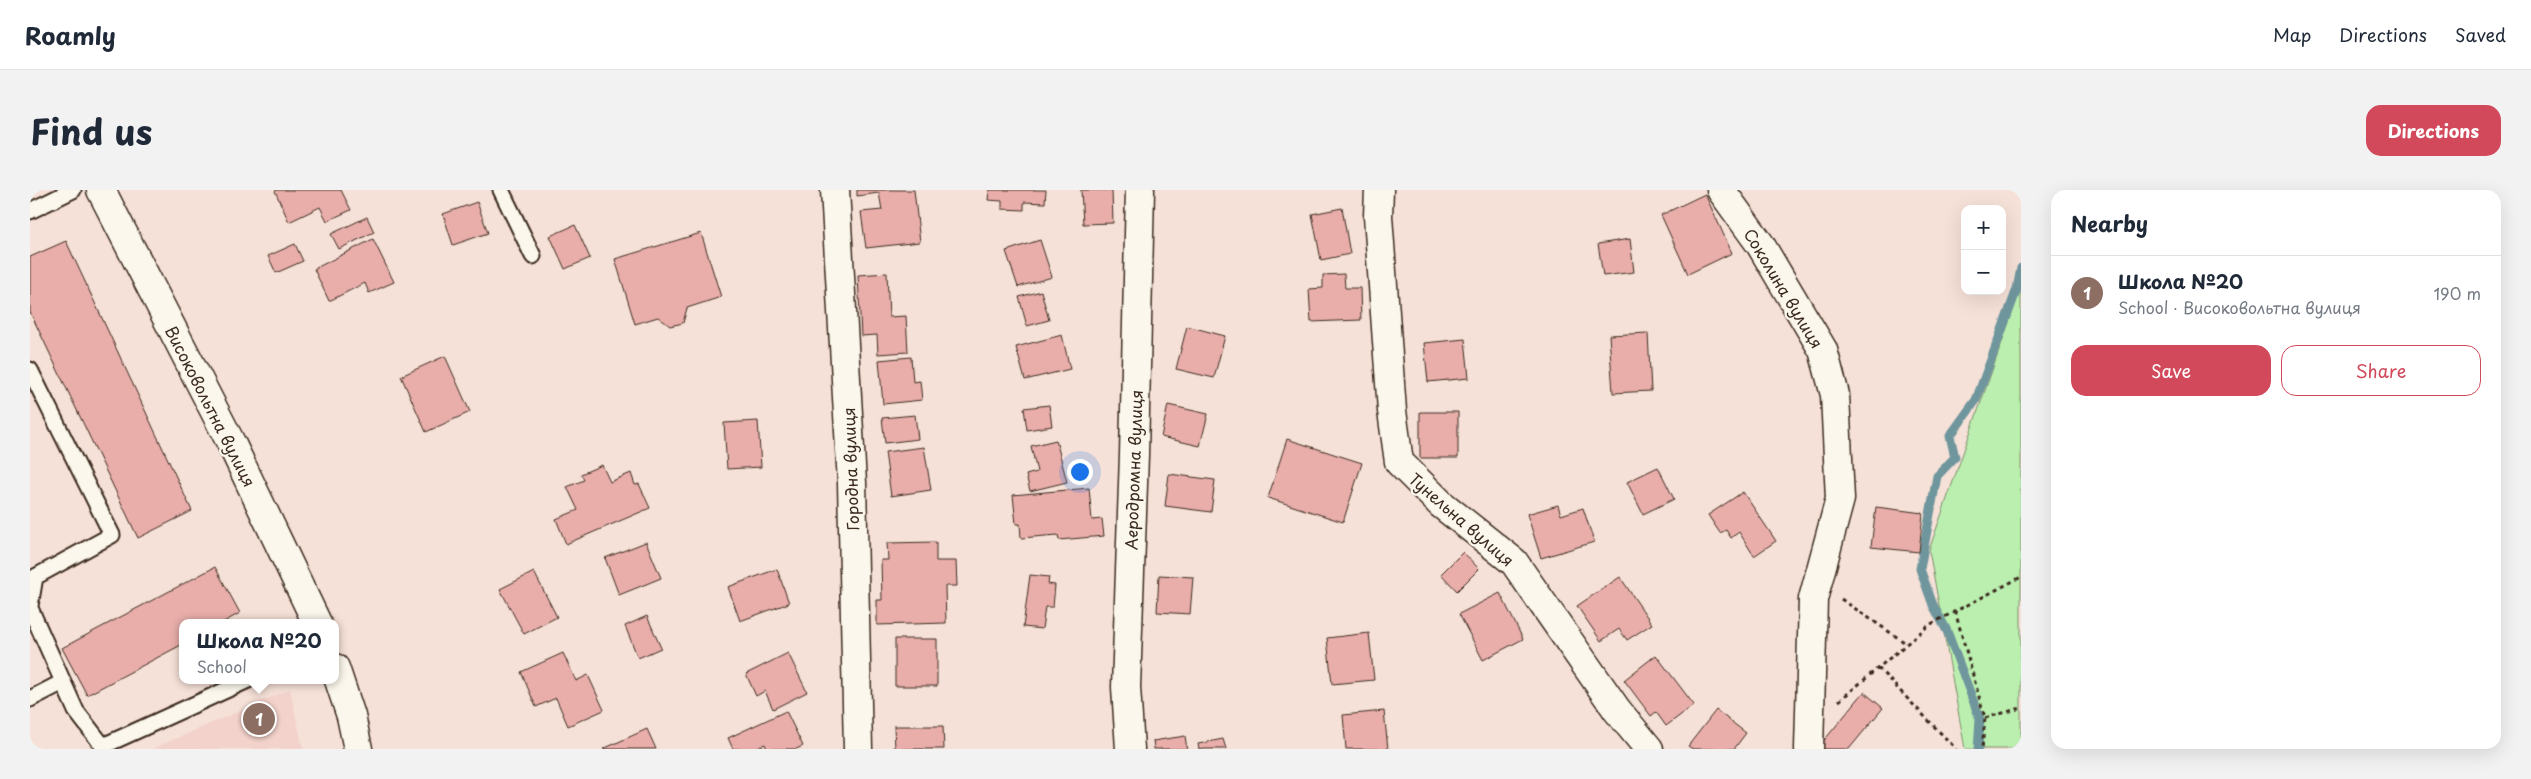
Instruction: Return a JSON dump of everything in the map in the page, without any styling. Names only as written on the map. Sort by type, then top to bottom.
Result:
[{"type":"street","name":"Високовольтна вулиця","points":[[101,190],[231,444],[315,619]]},
{"type":"street","name":"Городна вулиця","points":[[835,190],[852,483],[858,749]]},
{"type":"street","name":"Аеродромна вулиця","points":[[1130,749],[1126,687],[1140,190]]},
{"type":"street","name":"Тунельна вулиця","points":[[1379,190],[1378,216],[1392,411],[1399,462],[1441,504],[1514,562],[1617,710],[1649,749]]},
{"type":"street","name":"Соколина вулиця","points":[[1721,190],[1760,244],[1823,350],[1835,395],[1840,499],[1813,599],[1809,737]]},
{"type":"street","points":[[339,680],[351,716],[358,749]]},
{"type":"lane","points":[[30,211],[73,190]]},
{"type":"lane","points":[[501,190],[533,256]]},
{"type":"lane","points":[[30,370],[112,535],[35,577],[30,607],[76,712],[100,748],[239,684]]},
{"type":"lane","points":[[30,699],[63,682]]},
{"type":"path","points":[[1809,737],[1878,668],[1930,625],[1955,610],[2021,577]]},
{"type":"path","points":[[1818,582],[1907,644]]},
{"type":"path","points":[[1955,610],[1971,675],[1985,718],[1982,749]]},
{"type":"path","points":[[1878,668],[1956,749]]},
{"type":"path","points":[[1985,718],[2021,708]]},
{"type":"shaded area","points":[[290,689],[303,749],[152,749]]},
{"type":"green space","points":[[2021,288],[2021,749],[1965,749],[1929,550]]},
{"type":"building","points":[[341,190],[351,210],[327,221],[320,207],[289,222],[275,191]]},
{"type":"building","points":[[857,190],[914,190],[920,242],[866,248],[861,212],[882,210],[879,193],[857,196]]},
{"type":"building","points":[[989,190],[1046,190],[1045,203],[1024,202],[1024,210],[1002,209],[1002,201],[988,200]]},
{"type":"building","points":[[1081,190],[1112,190],[1113,223],[1083,224]]},
{"type":"building","points":[[1705,194],[1732,253],[1688,274],[1661,215]]},
{"type":"building","points":[[477,202],[488,233],[453,245],[443,214]]},
{"type":"building","points":[[1342,208],[1350,254],[1321,260],[1312,214]]},
{"type":"building","points":[[367,217],[374,232],[339,249],[331,234]]},
{"type":"building","points":[[575,225],[590,258],[565,269],[550,236]]},
{"type":"building","points":[[701,233],[721,297],[687,308],[683,323],[670,326],[658,317],[635,324],[615,259]]},
{"type":"building","points":[[373,239],[394,282],[369,293],[365,283],[329,301],[314,269]]},
{"type":"building","points":[[1630,239],[1634,272],[1603,276],[1598,244]]},
{"type":"building","points":[[1040,240],[1052,277],[1018,287],[1006,251]]},
{"type":"building","points":[[66,241],[192,511],[138,538],[30,312],[30,257]]},
{"type":"building","points":[[295,244],[303,261],[276,273],[268,256]]},
{"type":"building","points":[[887,273],[889,317],[906,316],[908,352],[878,354],[877,335],[861,336],[858,275]]},
{"type":"building","points":[[1344,274],[1345,288],[1360,288],[1361,320],[1311,322],[1309,289],[1323,288],[1323,275]]},
{"type":"building","points":[[1041,291],[1049,320],[1027,326],[1019,297]]},
{"type":"building","points":[[1187,326],[1225,336],[1214,378],[1176,369]]},
{"type":"building","points":[[1648,333],[1651,391],[1613,393],[1609,335]]},
{"type":"building","points":[[1062,335],[1070,369],[1025,380],[1016,347]]},
{"type":"building","points":[[1465,339],[1469,378],[1428,382],[1424,343]]},
{"type":"building","points":[[445,356],[470,412],[426,432],[401,376]]},
{"type":"building","points":[[911,357],[913,382],[920,381],[922,400],[883,404],[879,360]]},
{"type":"building","points":[[1049,405],[1052,426],[1027,430],[1024,408]]},
{"type":"building","points":[[1168,405],[1208,414],[1200,446],[1161,437]]},
{"type":"building","points":[[1420,412],[1458,412],[1458,458],[1420,458]]},
{"type":"building","points":[[915,415],[918,439],[885,443],[882,418]]},
{"type":"building","points":[[758,421],[761,467],[727,469],[724,423]]},
{"type":"building","points":[[1287,439],[1362,463],[1343,522],[1268,498]]},
{"type":"building","points":[[1056,440],[1067,482],[1030,491],[1026,475],[1037,472],[1031,446]]},
{"type":"building","points":[[924,447],[931,490],[891,496],[885,452]]},
{"type":"building","points":[[602,465],[610,482],[631,473],[635,485],[639,484],[650,508],[566,544],[556,519],[578,510],[567,487],[584,480],[581,474]]},
{"type":"building","points":[[1658,467],[1674,499],[1643,514],[1627,482]]},
{"type":"building","points":[[1169,474],[1215,480],[1211,512],[1165,506]]},
{"type":"building","points":[[1089,488],[1092,520],[1102,519],[1104,536],[1059,540],[1058,535],[1021,538],[1020,524],[1016,524],[1013,495]]},
{"type":"building","points":[[1743,492],[1776,541],[1754,556],[1739,532],[1731,538],[1726,530],[1720,533],[1708,515]]},
{"type":"building","points":[[1558,505],[1561,515],[1583,508],[1594,542],[1541,558],[1527,514]]},
{"type":"building","points":[[1876,507],[1923,513],[1919,552],[1871,547]]},
{"type":"building","points":[[646,542],[661,578],[619,595],[605,558]]},
{"type":"building","points":[[936,542],[936,561],[956,561],[957,586],[945,586],[946,623],[877,625],[877,600],[882,600],[881,560],[888,560],[887,543]]},
{"type":"building","points":[[1463,552],[1479,569],[1457,591],[1441,574]]},
{"type":"building","points":[[215,567],[240,613],[229,619],[179,619],[179,646],[87,695],[62,648]]},
{"type":"building","points":[[777,569],[789,603],[740,621],[728,587]]},
{"type":"building","points":[[534,572],[557,617],[524,634],[500,589]]},
{"type":"building","points":[[1030,575],[1049,577],[1048,584],[1055,585],[1053,607],[1045,607],[1042,629],[1023,627]]},
{"type":"building","points":[[1159,575],[1193,577],[1190,614],[1157,612]]},
{"type":"building","points":[[1620,577],[1652,624],[1627,640],[1619,629],[1601,641],[1577,606]]},
{"type":"building","points":[[1500,593],[1523,639],[1483,660],[1459,614]]},
{"type":"building","points":[[647,616],[661,648],[638,658],[625,626]]},
{"type":"building","points":[[1369,633],[1374,680],[1332,684],[1327,638]]},
{"type":"building","points":[[895,639],[937,639],[937,686],[895,686]]},
{"type":"building","points":[[563,653],[576,681],[588,675],[604,710],[568,726],[556,698],[536,707],[521,672]]},
{"type":"building","points":[[788,653],[807,692],[773,709],[765,691],[756,696],[746,674]]},
{"type":"building","points":[[1656,655],[1694,705],[1666,726],[1656,712],[1651,716],[1624,680]]},
{"type":"building","points":[[1864,692],[1883,708],[1849,749],[1817,749]]},
{"type":"building","points":[[1716,710],[1746,733],[1734,749],[1693,749],[1688,746]]},
{"type":"building","points":[[786,711],[803,746],[796,749],[767,749],[765,744],[754,749],[733,749],[728,738]]},
{"type":"building","points":[[1384,711],[1388,749],[1346,749],[1343,715]]},
{"type":"building","points":[[894,726],[943,726],[944,749],[895,749]]},
{"type":"building","points":[[647,729],[656,749],[603,749]]},
{"type":"building","points":[[1185,736],[1187,749],[1154,749],[1153,741]]},
{"type":"building","points":[[1223,739],[1226,749],[1199,749],[1198,744]]},
{"type":"waterway","points":[[1978,749],[1980,719],[1947,631],[1933,605],[1920,569],[1937,476],[1955,457],[1950,436],[1976,400],[2017,289],[2021,268]]},
{"type":"place","name":"Школа №20","points":[[259,719]]}]
